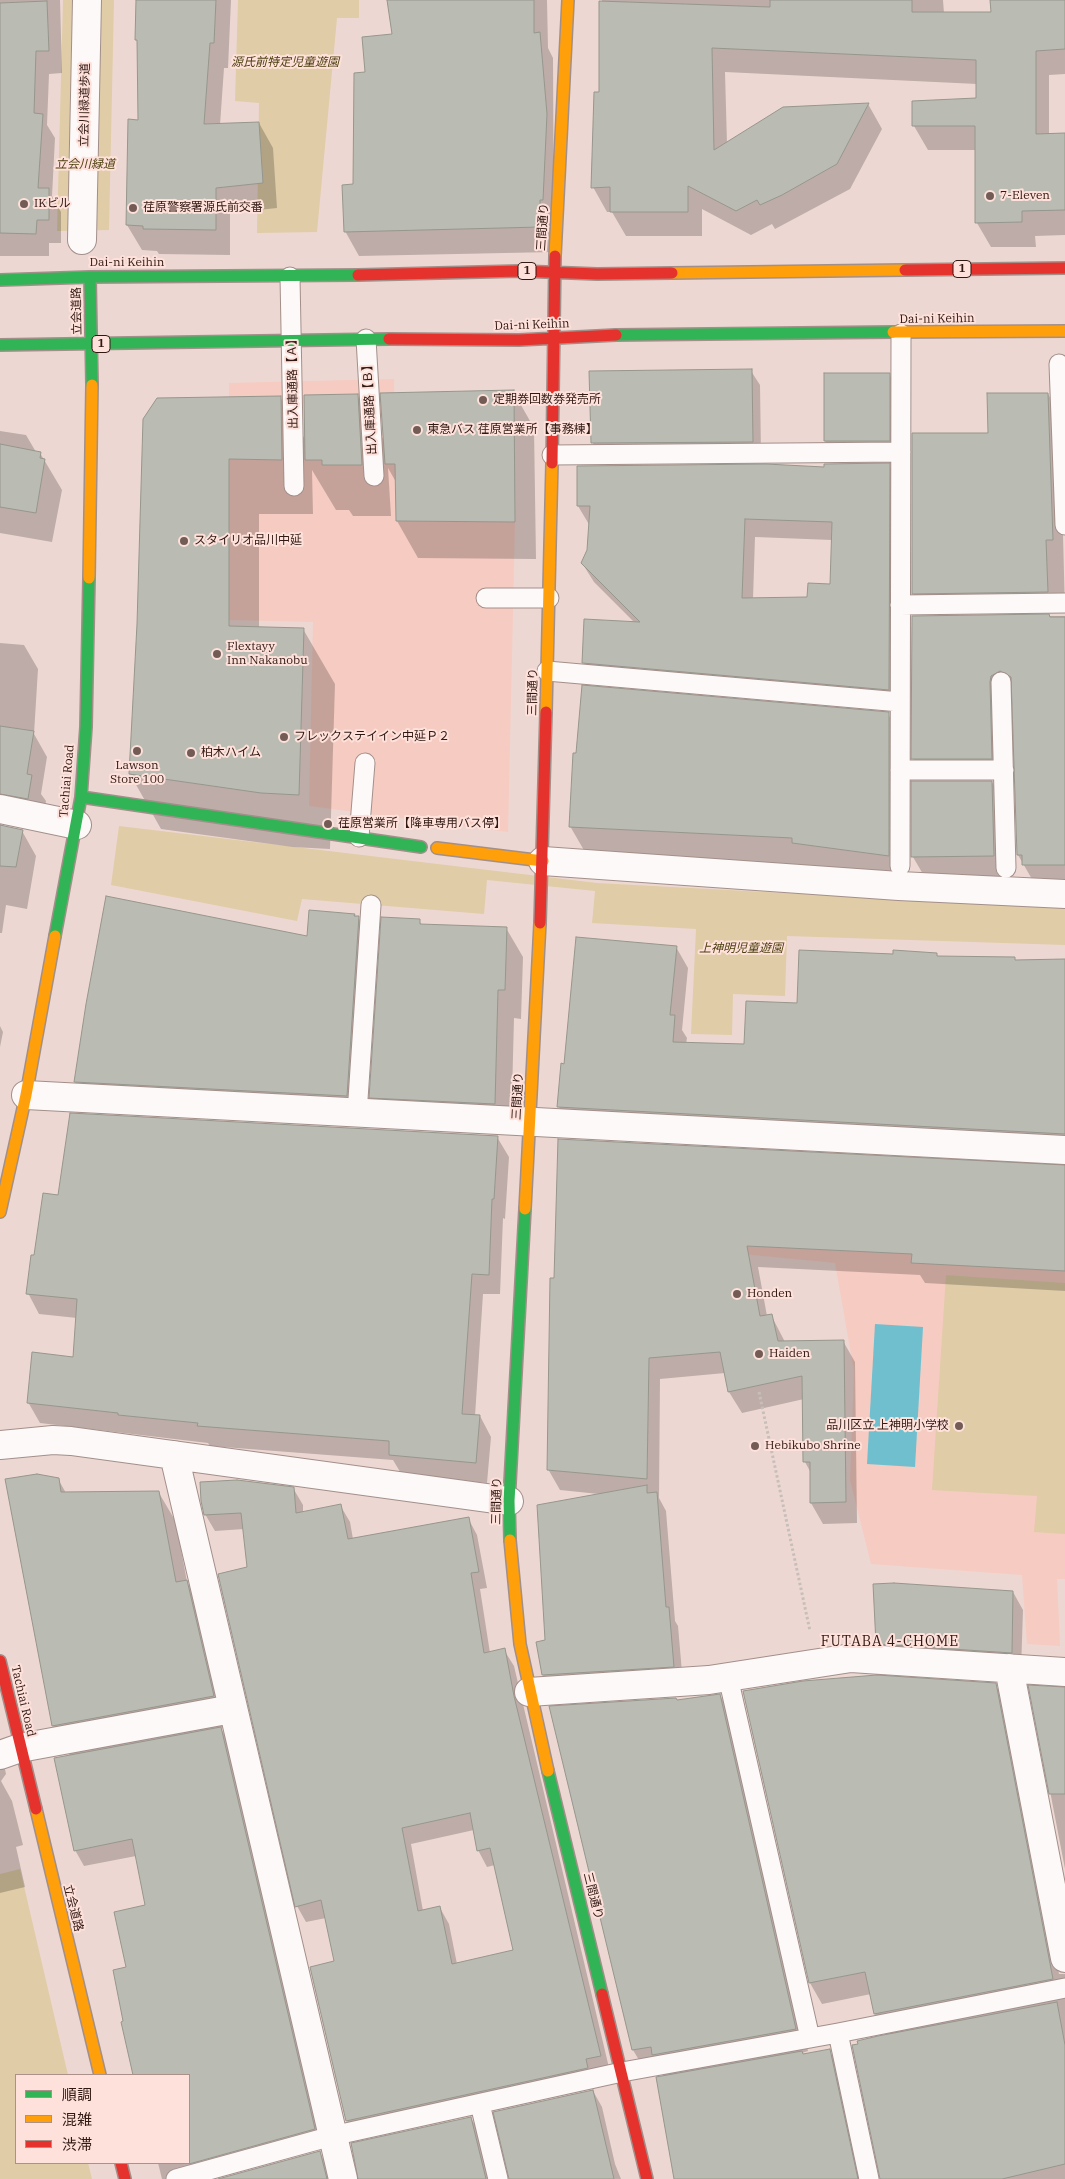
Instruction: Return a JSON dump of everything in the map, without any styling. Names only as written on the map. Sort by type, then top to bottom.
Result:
[{"type":"main road","name":"三間通り","points":[[568,0],[554,271],[543,861],[531,1121],[509,1501],[510,1543],[520,1644],[529,1692],[647,2179]]},
{"type":"main road","name":"Dai-ni Keihin","points":[[0,280],[90,277],[290,276],[554,271],[597,274],[1065,268]]},
{"type":"main road","name":"立会道路","points":[[90,277],[92,345]]},
{"type":"main road","name":"Dai-ni Keihin","points":[[0,345],[92,345],[145,341],[554,339],[597,335],[901,334],[1065,331]]},
{"type":"main road","name":"Tachiai Road","points":[[0,1212],[26,1095],[81,797],[86,727],[92,345]]},
{"type":"main road","points":[[81,797],[429,848],[543,861]]},
{"type":"main road","name":"Tachiai Road","points":[[0,1660],[10,1752]]},
{"type":"main road","name":"立会道路","points":[[10,1752],[100,2074]]},
{"type":"main road","points":[[121,2164],[125,2179]]},
{"type":"street","name":"立会川緑道歩道","points":[[82,240],[87,0]]},
{"type":"street","points":[[0,809],[77,825]]},
{"type":"street","points":[[543,861],[899,886],[1065,894]]},
{"type":"street","points":[[26,1095],[1065,1150]]},
{"type":"street","points":[[0,1445],[53,1440],[509,1501]]},
{"type":"street","points":[[174,1455],[343,2179]]},
{"type":"street","points":[[529,1692],[728,1677],[851,1658],[1065,1672]]},
{"type":"street","points":[[1009,1668],[1065,1958]]},
{"type":"street","points":[[10,1752],[232,1709]]},
{"type":"lane","name":"出入庫通路【Ａ】","points":[[290,276],[294,486]]},
{"type":"lane","points":[[900,866],[901,334]]},
{"type":"lane","name":"出入庫通路【Ｂ】","points":[[366,339],[374,476]]},
{"type":"lane","points":[[1059,364],[1065,525]]},
{"type":"lane","points":[[552,455],[901,452]]},
{"type":"lane","points":[[486,598],[549,598]]},
{"type":"lane","points":[[900,605],[1065,603]]},
{"type":"lane","points":[[547,671],[900,702]]},
{"type":"lane","points":[[1001,682],[1006,868]]},
{"type":"lane","points":[[359,837],[365,763]]},
{"type":"lane","points":[[900,770],[1004,770]]},
{"type":"lane","points":[[357,1114],[371,905]]},
{"type":"lane","points":[[728,1677],[810,2038]]},
{"type":"lane","points":[[176,2179],[332,2136],[622,2072],[838,2033],[1065,1988]]},
{"type":"lane","points":[[838,2033],[869,2179]]},
{"type":"lane","points":[[480,2104],[498,2179]]},
{"type":"path","points":[[759,1392],[817,1663]]},
{"type":"shaded area","points":[[394,379],[396,521],[515,522],[508,832],[309,806],[313,622],[229,620],[229,383]]},
{"type":"shaded area","name":"品川区立 上神明小学校","points":[[716,1148],[1065,1164],[1065,1579],[1057,1579],[1060,1646],[1027,1644],[1022,1575],[871,1564],[850,1480],[854,1371],[835,1263],[710,1251]]},
{"type":"green space","name":"立会川緑道","points":[[63,0],[114,0],[109,230],[57,231]]},
{"type":"green space","name":"源氏前特定児童遊園","points":[[238,0],[359,0],[359,18],[337,18],[317,232],[257,233],[259,103],[235,101]]},
{"type":"green space","name":"上神明児童遊園","points":[[119,826],[597,883],[1065,908],[1065,945],[787,936],[785,996],[733,994],[732,1035],[691,1034],[696,929],[592,923],[595,891],[487,880],[484,914],[302,899],[297,921],[111,885]]},
{"type":"green space","points":[[946,1275],[1065,1283],[1065,1534],[1034,1532],[1037,1496],[932,1490]]},
{"type":"green space","points":[[20,1869],[68,2074],[15,2074],[15,2164],[88,2164],[92,2179],[0,2179],[0,1874]]},
{"type":"water","points":[[875,1324],[923,1327],[915,1467],[867,1464]]},
{"type":"building","points":[[136,0],[216,0],[214,43],[210,43],[204,124],[259,122],[263,183],[216,188],[216,230],[143,229],[143,226],[126,225],[128,119],[138,120],[137,40],[135,40]]},
{"type":"building","points":[[387,0],[534,0],[534,33],[540,32],[547,114],[543,200],[540,200],[541,227],[344,232],[342,185],[353,184],[354,73],[365,72],[362,37],[392,34]]},
{"type":"building","points":[[770,0],[912,0],[912,12],[991,12],[990,0],[1065,0],[1065,49],[1036,51],[1036,134],[1065,133],[1065,210],[1022,211],[1022,222],[975,223],[975,126],[912,126],[912,101],[976,98],[976,60],[712,48],[714,150],[783,107],[869,103],[837,164],[782,195],[760,205],[757,200],[736,211],[688,186],[688,212],[610,212],[610,187],[591,188],[594,92],[599,92],[599,1],[770,7]]},
{"type":"building","points":[[47,1],[49,51],[36,51],[34,113],[43,114],[38,188],[49,188],[49,220],[37,220],[36,234],[0,233],[0,3]]},
{"type":"building","points":[[752,369],[753,442],[591,443],[589,371]]},
{"type":"building","points":[[824,373],[890,373],[890,441],[824,441]]},
{"type":"building","name":"東急バス 荏原営業所【事務棟】","points":[[514,390],[515,522],[396,521],[395,464],[385,464],[380,393]]},
{"type":"building","points":[[987,393],[1048,393],[1053,540],[1046,540],[1048,592],[912,594],[912,433],[988,433]]},
{"type":"building","points":[[358,394],[362,465],[322,465],[322,460],[305,460],[304,395]]},
{"type":"building","points":[[281,396],[282,460],[229,459],[229,626],[304,628],[299,795],[261,793],[129,774],[137,624],[143,419],[157,398]]},
{"type":"building","points":[[0,444],[41,452],[40,458],[45,459],[36,513],[0,507]]},
{"type":"building","points":[[890,463],[889,690],[582,663],[584,619],[640,622],[581,563],[587,550],[590,506],[577,506],[577,466],[766,464],[824,467],[824,464]],"holes":[[[745,519],[832,522],[830,584],[808,583],[807,597],[742,598]]]},
{"type":"building","points":[[1049,614],[1050,617],[1065,617],[1065,865],[1022,865],[1022,855],[1017,855],[1011,677],[1000,671],[991,676],[992,759],[911,759],[912,616]]},
{"type":"building","points":[[582,685],[889,712],[889,856],[792,843],[792,838],[569,827],[573,753],[576,753]]},
{"type":"building","points":[[0,726],[34,731],[27,774],[32,775],[28,799],[0,794]]},
{"type":"building","points":[[911,781],[992,781],[994,856],[911,857]]},
{"type":"building","points":[[0,825],[23,830],[16,867],[0,866]]},
{"type":"building","points":[[106,896],[307,936],[309,910],[355,914],[354,916],[359,916],[347,1096],[74,1082]]},
{"type":"building","points":[[381,917],[420,919],[420,924],[507,927],[505,990],[498,990],[495,1104],[369,1098]]},
{"type":"building","points":[[576,937],[677,946],[670,1015],[675,1015],[673,1042],[744,1044],[746,1001],[797,1003],[799,950],[893,954],[893,950],[937,953],[937,956],[1015,957],[1015,960],[1065,959],[1065,1134],[557,1107],[561,1063],[564,1064]]},
{"type":"building","points":[[70,1113],[498,1136],[494,1199],[492,1199],[489,1275],[472,1274],[462,1414],[480,1415],[476,1463],[389,1455],[389,1441],[197,1426],[198,1423],[27,1403],[32,1352],[73,1357],[77,1299],[26,1294],[31,1255],[34,1255],[43,1193],[58,1195]]},
{"type":"building","points":[[558,1139],[1065,1165],[1065,1271],[911,1263],[912,1254],[747,1246],[760,1316],[772,1314],[778,1341],[844,1340],[846,1502],[810,1503],[810,1462],[803,1462],[802,1376],[728,1392],[720,1352],[649,1358],[647,1479],[547,1470],[550,1278],[554,1278]]},
{"type":"building","points":[[37,1474],[59,1478],[61,1492],[159,1491],[176,1582],[187,1580],[214,1696],[52,1726],[5,1479]]},
{"type":"building","points":[[237,1480],[294,1487],[296,1513],[341,1504],[348,1539],[469,1517],[479,1572],[471,1573],[484,1653],[505,1648],[514,1696],[601,2056],[586,2059],[588,2068],[346,2121],[310,1967],[334,1961],[321,1900],[295,1907],[218,1574],[247,1567],[241,1513],[204,1515],[200,1482]],"holes":[[[470,1813],[477,1851],[490,1848],[513,1950],[452,1964],[440,1906],[418,1911],[402,1828]]]},
{"type":"building","points":[[647,1485],[647,1493],[657,1492],[666,1607],[669,1607],[674,1667],[542,1675],[536,1642],[545,1640],[537,1505]]},
{"type":"building","points":[[894,1583],[1013,1591],[1012,1653],[876,1644],[873,1584]]},
{"type":"building","points":[[877,1675],[996,1683],[1053,1979],[874,2014],[865,1972],[809,1983],[743,1691],[803,1681]]},
{"type":"building","points":[[1028,1685],[1065,1687],[1065,1794],[1049,1794]]},
{"type":"building","points":[[720,1694],[796,2029],[652,2055],[651,2047],[632,2050],[549,1706],[676,1698],[677,1700]]},
{"type":"building","points":[[221,1727],[315,2129],[190,2164],[190,2074],[133,2074],[121,2022],[123,2021],[113,1970],[126,1967],[114,1912],[145,1905],[132,1839],[74,1851],[54,1758]]},
{"type":"building","points":[[1057,2002],[1065,2045],[1065,2164],[1002,2179],[880,2179],[852,2045],[858,2044],[857,2041],[878,2036]]},
{"type":"building","points":[[830,2049],[858,2179],[674,2179],[656,2077],[802,2051],[803,2054]]},
{"type":"building","points":[[593,2090],[614,2179],[509,2179],[493,2112]]},
{"type":"building","points":[[471,2117],[486,2179],[358,2179],[351,2143]]},
{"type":"building","points":[[320,2151],[327,2179],[218,2179]]},
{"type":"traffic: fast","points":[[0,280],[90,277],[358,275]]},
{"type":"traffic: fast","points":[[90,277],[92,385]]},
{"type":"traffic: fast","points":[[616,335],[893,332]]},
{"type":"traffic: fast","points":[[0,345],[389,339]]},
{"type":"traffic: fast","points":[[55,936],[81,797],[86,727],[89,578]]},
{"type":"traffic: fast","points":[[81,797],[421,847]]},
{"type":"traffic: fast","points":[[510,1540],[509,1501],[525,1209]]},
{"type":"traffic: fast","points":[[548,1771],[602,1994]]},
{"type":"traffic: slow","points":[[555,256],[568,0]]},
{"type":"traffic: slow","points":[[672,273],[905,270]]},
{"type":"traffic: slow","points":[[893,332],[1065,331]]},
{"type":"traffic: slow","points":[[89,578],[92,385]]},
{"type":"traffic: slow","points":[[546,712],[552,463]]},
{"type":"traffic: slow","points":[[437,848],[543,861]]},
{"type":"traffic: slow","points":[[525,1209],[540,923]]},
{"type":"traffic: slow","points":[[0,1212],[26,1095],[55,936]]},
{"type":"traffic: slow","points":[[510,1540],[520,1644],[548,1771]]},
{"type":"traffic: slow","points":[[36,1809],[100,2074]]},
{"type":"traffic: jam","points":[[552,463],[555,256]]},
{"type":"traffic: jam","points":[[905,270],[1065,268]]},
{"type":"traffic: jam","points":[[358,275],[520,271],[597,274],[672,273]]},
{"type":"traffic: jam","points":[[389,339],[519,340],[616,335]]},
{"type":"traffic: jam","points":[[540,923],[546,712]]},
{"type":"traffic: jam","points":[[0,1661],[36,1809]]},
{"type":"traffic: jam","points":[[602,1994],[647,2179]]},
{"type":"traffic: jam","points":[[121,2164],[125,2179]]},
{"type":"place","name":"7-Eleven","points":[[990,196]]},
{"type":"place","name":"IKビル","points":[[24,204]]},
{"type":"place","name":"荏原警察署源氏前交番","points":[[133,208]]},
{"type":"place","name":"定期券回数券発売所","points":[[483,400]]},
{"type":"place","name":"東急バス 荏原営業所【事務棟】","points":[[417,430]]},
{"type":"place","name":"スタイリオ品川中延","points":[[184,541]]},
{"type":"place","name":"Flextayy Inn Nakanobu","points":[[217,654]]},
{"type":"place","name":"フレックステイイン中延Ｐ２","points":[[284,737]]},
{"type":"place","name":"Lawson Store 100","points":[[137,751]]},
{"type":"place","name":"柏木ハイム","points":[[191,753]]},
{"type":"place","name":"荏原営業所【降車専用バス停】","points":[[328,824]]},
{"type":"place","name":"Honden","points":[[737,1294]]},
{"type":"place","name":"Haiden","points":[[759,1354]]},
{"type":"place","name":"品川区立 上神明小学校","points":[[959,1426]]},
{"type":"place","name":"Hebikubo Shrine","points":[[755,1446]]},
{"type":"district","name":"FUTABA 4-CHOME","points":[[890,1642]]}]
